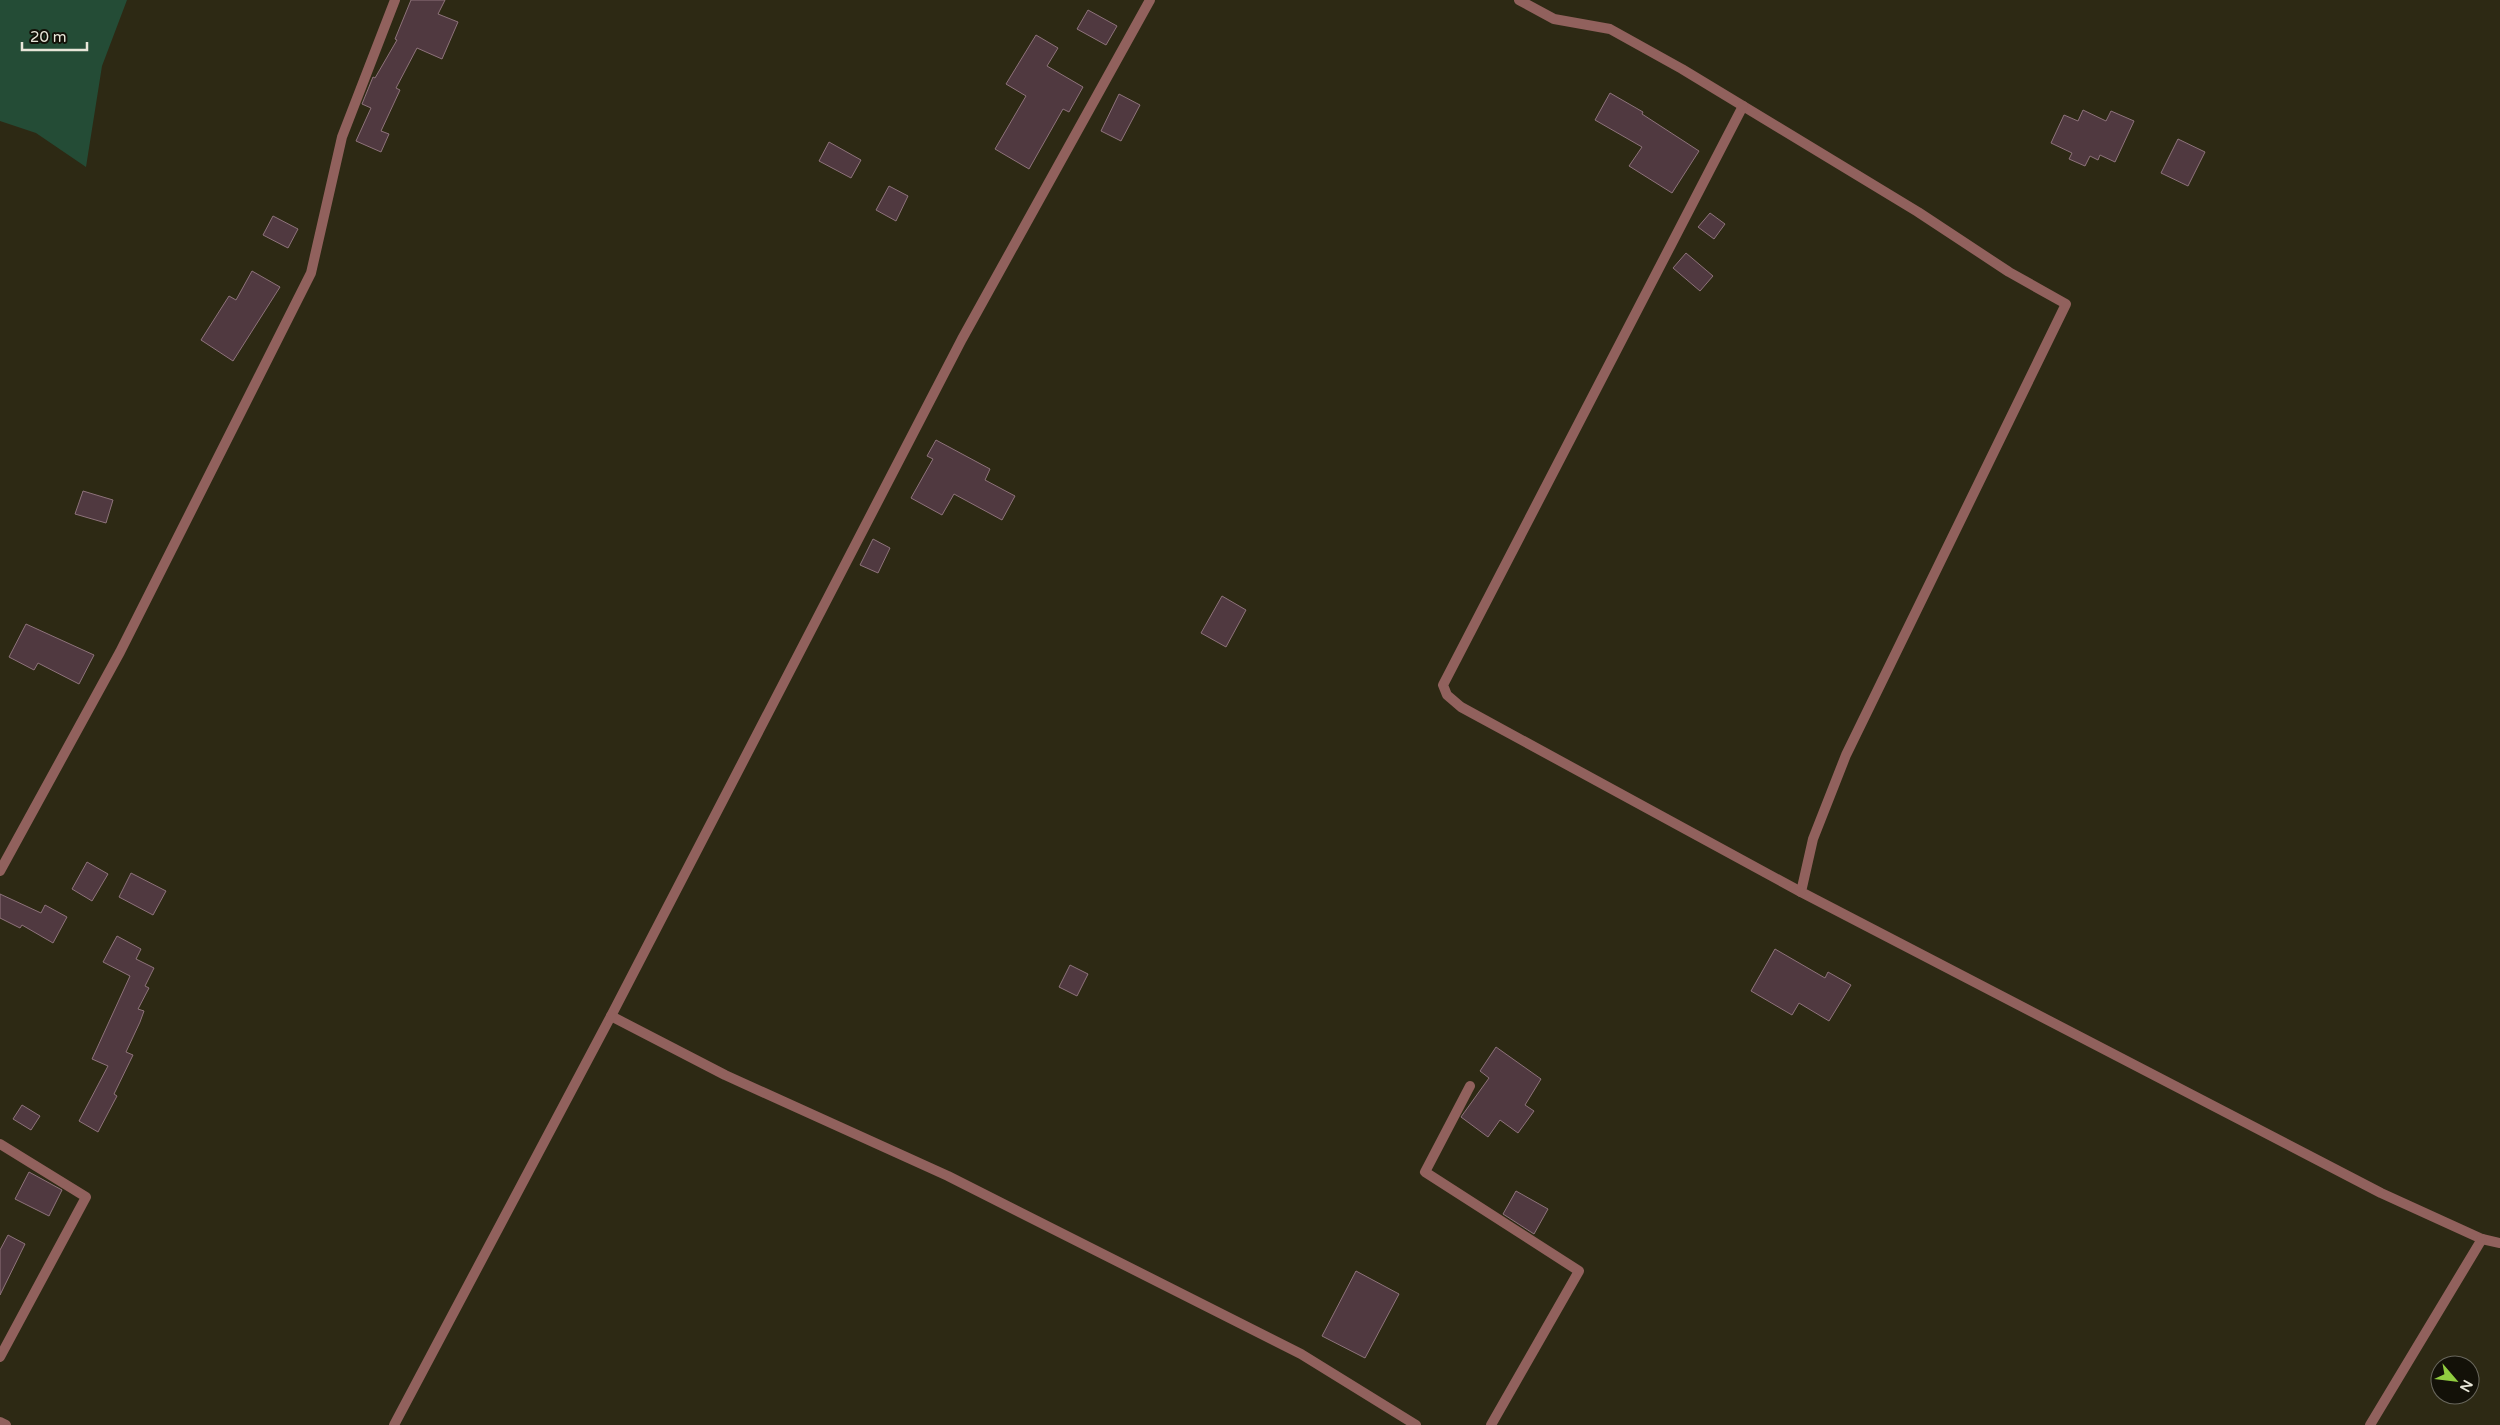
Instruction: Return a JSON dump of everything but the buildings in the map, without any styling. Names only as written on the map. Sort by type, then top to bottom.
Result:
[{"type":"street","points":[[0,871],[120,652],[311,273],[342,137],[395,0]]},
{"type":"street","points":[[394,1425],[611,1016],[962,339],[1150,0]]},
{"type":"street","points":[[1519,0],[1554,19],[1610,29],[1743,106],[1918,212],[2010,272],[2066,304],[1846,755],[1813,839],[1801,892]]},
{"type":"street","points":[[1743,106],[1443,685],[1447,695],[1461,708],[1801,892],[2381,1194],[2482,1239],[2500,1243]]},
{"type":"street","points":[[611,1016],[725,1075],[948,1176],[1301,1354],[1416,1425]]},
{"type":"street","points":[[1470,1086],[1425,1172],[1579,1271],[1491,1425]]},
{"type":"street","points":[[0,1144],[86,1197],[0,1357]]},
{"type":"street","points":[[2370,1425],[2482,1239]]},
{"type":"street","points":[[0,1422],[6,1425]]},
{"type":"green space","points":[[0,0],[127,0],[102,66],[86,167],[36,133],[0,121]]}]
